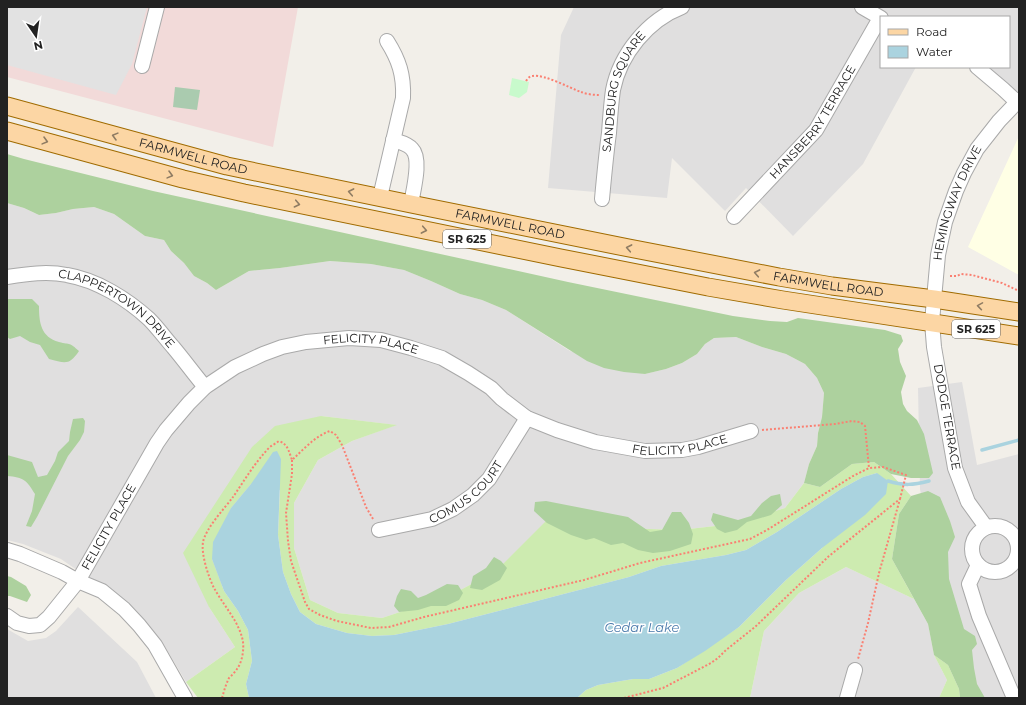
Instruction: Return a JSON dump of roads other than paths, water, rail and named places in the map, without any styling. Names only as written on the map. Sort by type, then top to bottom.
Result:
[{"type":"main road","name":"FARMWELL ROAD","points":[[7,106],[228,166],[380,198],[779,277],[1019,312]]},
{"type":"main road","name":"FARMWELL ROAD","points":[[7,131],[183,179],[274,199],[708,287],[1019,336]]},
{"type":"street","points":[[142,66],[157,7]]},
{"type":"street","name":"SANDBURG SQUARE","points":[[602,199],[613,90],[622,65],[635,43],[643,34],[661,18],[682,7]]},
{"type":"street","points":[[862,7],[880,17]]},
{"type":"street","name":"HANSBERRY TERRACE","points":[[734,217],[816,130],[880,20]]},
{"type":"street","points":[[380,198],[403,98],[403,87],[399,63],[387,41]]},
{"type":"street","points":[[978,68],[1018,102]]},
{"type":"street","name":"HEMINGWAY DRIVE","points":[[932,322],[938,255],[945,222],[956,191],[977,149],[999,121],[1018,102]]},
{"type":"street","points":[[393,140],[408,145],[416,154],[417,159],[411,204]]},
{"type":"street","name":"CLAPPERTOWN DRIVE","points":[[7,277],[24,274],[48,273],[67,275],[82,278],[113,292],[127,301],[149,319],[205,387]]},
{"type":"street","name":"DODGE TERRACE","points":[[932,322],[934,347],[954,468],[968,502],[986,527]]},
{"type":"street","name":"FELICITY PLACE","points":[[7,616],[17,623],[29,626],[40,624],[49,617],[78,581],[157,443],[189,403],[205,387],[235,367],[282,347],[306,342],[349,338],[381,340],[412,348],[442,358],[468,373],[490,388],[527,418],[569,435],[596,442],[645,451],[682,450],[698,447],[751,431]]},
{"type":"street","name":"COMUS COURT","points":[[379,530],[432,519],[453,509],[473,495],[489,479],[527,418]]},
{"type":"street","points":[[995,526],[1004,528],[1018,540],[1016,558],[1010,566],[1003,571],[994,572],[985,570],[978,565],[973,557],[971,548],[973,540],[979,532],[986,527],[995,526]]},
{"type":"street","points":[[7,550],[62,572],[78,581],[102,591],[124,609],[155,645],[185,698]]},
{"type":"street","points":[[978,565],[969,584],[979,616],[1014,698]]},
{"type":"street","points":[[847,698],[855,670]]},
{"type":"water","name":"Cedar Lake","points":[[277,451],[281,459],[278,535],[283,572],[291,594],[300,612],[316,624],[347,633],[372,636],[394,635],[448,624],[629,577],[661,566],[726,555],[746,550],[777,532],[841,489],[863,477],[877,473],[888,481],[886,494],[865,515],[822,548],[786,580],[739,627],[705,651],[677,668],[649,679],[633,679],[598,685],[586,690],[577,698],[249,698],[246,684],[252,661],[248,630],[238,611],[224,591],[212,559],[213,542],[231,508],[251,484],[273,452]]},
{"type":"waterway","points":[[982,450],[1019,440]]},
{"type":"waterway","points":[[888,481],[899,484],[929,481]]}]
